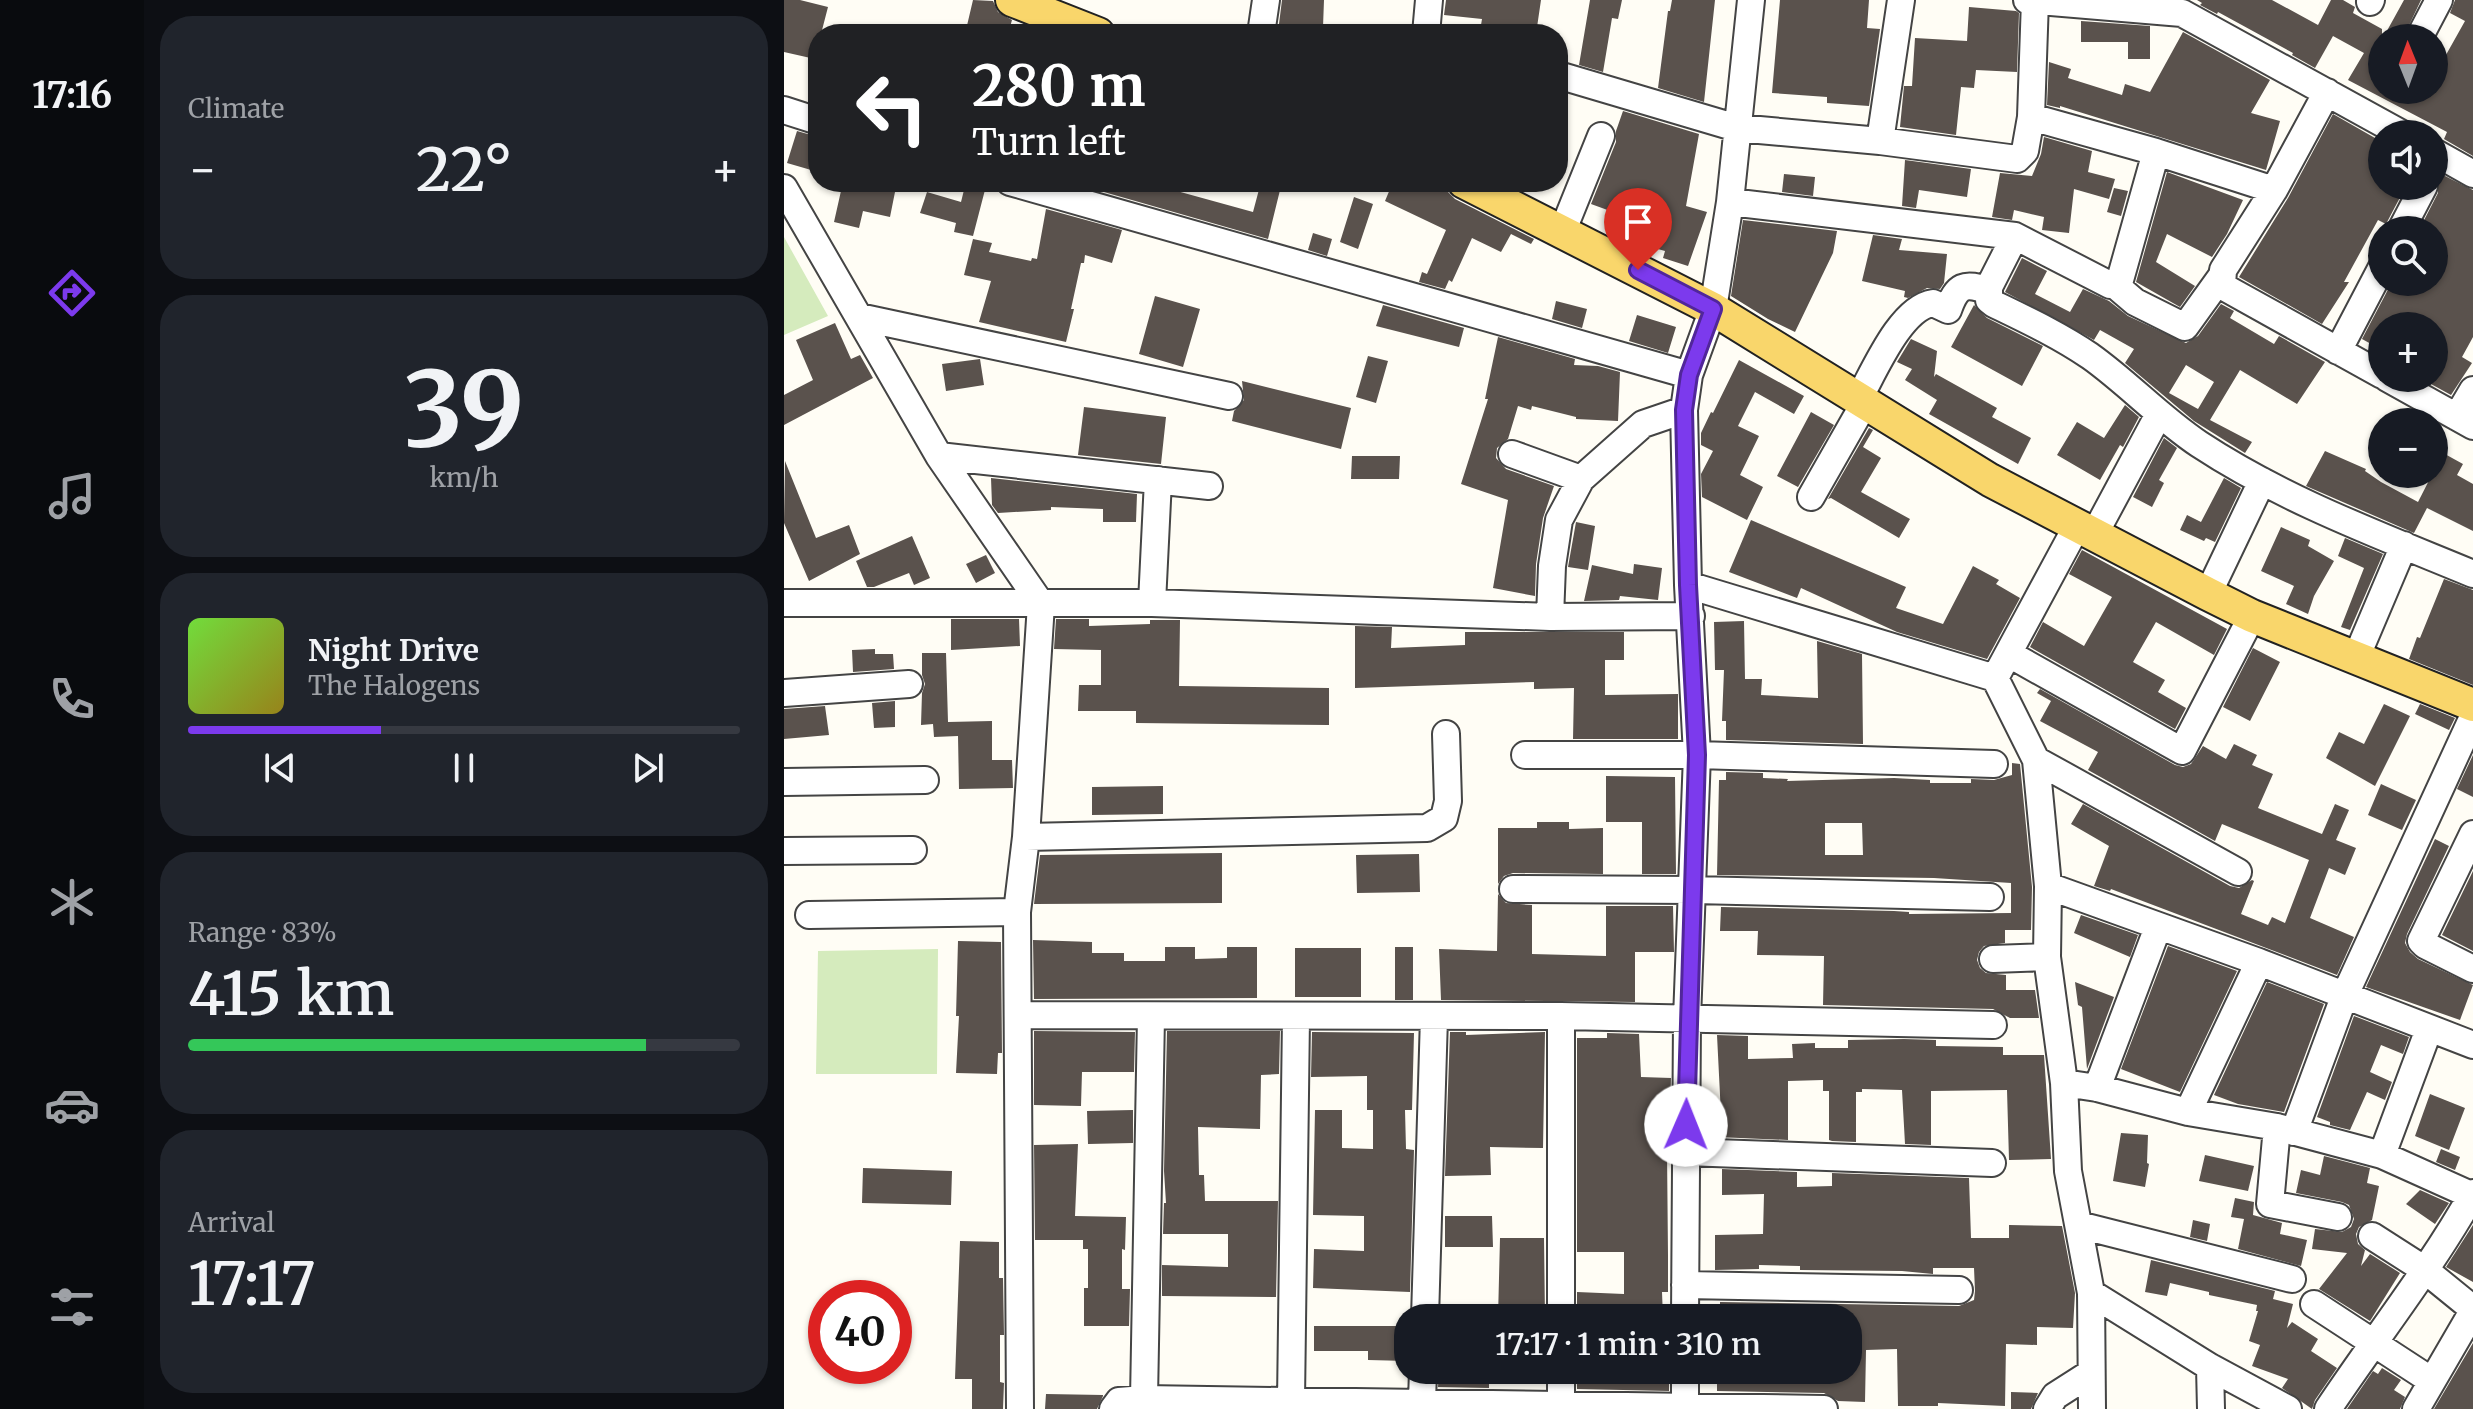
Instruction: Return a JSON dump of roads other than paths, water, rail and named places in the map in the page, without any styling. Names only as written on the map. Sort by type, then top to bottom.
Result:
[{"type":"main road","points":[[1012,0],[1073,24]]},
{"type":"main road","points":[[1485,192],[1713,309],[1990,480],[2086,531],[2252,616],[2473,705]]},
{"type":"street","points":[[1262,24],[1266,0]]},
{"type":"street","points":[[1427,24],[1429,0]]},
{"type":"street","points":[[1685,1304],[1687,1019],[1697,755],[1688,585],[1684,410],[1689,375],[1713,309],[1730,202],[1751,0]]},
{"type":"street","points":[[1880,141],[1901,0]]},
{"type":"street","points":[[2027,0],[2182,13],[2377,120]]},
{"type":"street","points":[[1568,78],[1737,128],[1880,141],[2017,159],[2025,151],[2031,117],[2035,0]]},
{"type":"street","points":[[2426,24],[2439,0]]},
{"type":"street","points":[[1730,202],[2015,236],[2115,285],[2135,302],[2185,327],[2221,277],[2274,190],[2327,92]]},
{"type":"street","points":[[784,110],[808,118]]},
{"type":"street","points":[[2031,117],[2156,152],[2274,190]]},
{"type":"street","points":[[1563,230],[1601,136]]},
{"type":"street","points":[[2115,285],[2120,280],[2156,152]]},
{"type":"street","points":[[2448,162],[2471,169]]},
{"type":"street","points":[[784,188],[939,456],[1041,604],[1026,837],[1017,912],[1020,1409]]},
{"type":"street","points":[[1045,192],[1689,375]]},
{"type":"street","points":[[2015,236],[1989,291],[1989,300],[1994,304],[2067,341],[2093,358],[2199,444],[2262,481],[2306,505],[2473,574]]},
{"type":"street","points":[[2221,277],[2222,286],[2229,291],[2368,368]]},
{"type":"street","points":[[1811,497],[1900,327],[1918,307],[1933,303],[1948,310],[1957,290],[1963,287],[1989,291]]},
{"type":"street","points":[[2338,351],[2368,294]]},
{"type":"street","points":[[859,317],[1229,396]]},
{"type":"street","points":[[2411,392],[2465,422],[2473,390]]},
{"type":"street","points":[[1550,617],[1552,566],[1559,520],[1581,479],[1643,424],[1684,410]]},
{"type":"street","points":[[1995,678],[2159,414]]},
{"type":"street","points":[[1512,454],[1581,479]]},
{"type":"street","points":[[939,456],[1209,486]]},
{"type":"street","points":[[1152,603],[1158,480]]},
{"type":"street","points":[[2208,594],[2262,481]]},
{"type":"street","points":[[2356,658],[2404,545]]},
{"type":"street","points":[[1688,585],[1995,678],[2036,760],[2048,886],[2047,957],[2064,1083],[2068,1171],[2091,1293],[2092,1409]]},
{"type":"street","points":[[784,603],[1152,603],[1550,617],[1691,616]]},
{"type":"street","points":[[2009,654],[2182,751],[2252,616]]},
{"type":"street","points":[[784,693],[909,684]]},
{"type":"street","points":[[2338,1217],[2270,1204],[2286,1130],[2473,717]]},
{"type":"street","points":[[1026,837],[1427,828],[1444,818],[1448,801],[1446,734]]},
{"type":"street","points":[[1525,755],[1697,755],[1994,764]]},
{"type":"street","points":[[2036,760],[2238,872]]},
{"type":"street","points":[[784,782],[925,780]]},
{"type":"street","points":[[2473,834],[2421,941],[2473,969]]},
{"type":"street","points":[[784,851],[913,850]]},
{"type":"street","points":[[2048,886],[2259,962],[2473,1045]]},
{"type":"street","points":[[1513,889],[1990,897]]},
{"type":"street","points":[[809,915],[1017,912]]},
{"type":"street","points":[[2097,1088],[2158,927]]},
{"type":"street","points":[[1993,959],[2047,957]]},
{"type":"street","points":[[2188,1112],[2259,962]]},
{"type":"street","points":[[1019,1015],[1561,1016],[1993,1025]]},
{"type":"street","points":[[1144,1399],[1151,1016]]},
{"type":"street","points":[[1561,1016],[1561,1304]]},
{"type":"street","points":[[1291,1401],[1296,1017]]},
{"type":"street","points":[[1425,1304],[1434,1017]]},
{"type":"street","points":[[2382,1155],[2429,1029]]},
{"type":"street","points":[[2064,1083],[2097,1088],[2188,1112],[2286,1130],[2382,1155],[2473,1194],[2425,1270],[2373,1340],[2328,1409]]},
{"type":"street","points":[[1686,1152],[1992,1163]]},
{"type":"street","points":[[2079,1225],[2292,1279]]},
{"type":"street","points":[[2372,1236],[2425,1270],[2473,1310],[2416,1409]]},
{"type":"street","points":[[1685,1285],[1959,1290]]},
{"type":"street","points":[[2091,1293],[2210,1367],[2288,1409]]},
{"type":"street","points":[[2314,1304],[2432,1381]]},
{"type":"street","points":[[2210,1367],[2211,1409]]},
{"type":"street","points":[[2047,1409],[2055,1396],[2091,1373]]},
{"type":"street","points":[[1422,1402],[1423,1384]]},
{"type":"street","points":[[1561,1384],[1561,1404]]},
{"type":"street","points":[[1685,1384],[1685,1407]]},
{"type":"street","points":[[1113,1409],[1119,1401],[1144,1399],[1824,1409]]}]
